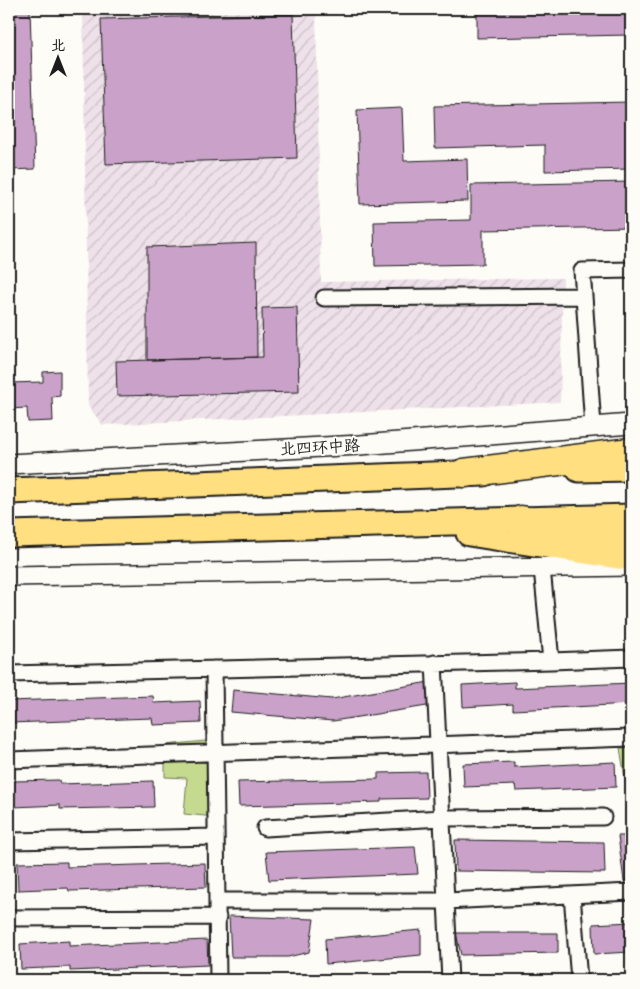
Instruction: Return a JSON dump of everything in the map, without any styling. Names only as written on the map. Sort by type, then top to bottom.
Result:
[{"type":"highway","points":[[464,474],[631,452]]},
{"type":"highway","name":"北四环中路","points":[[9,491],[631,468]]},
{"type":"highway","points":[[9,534],[631,517]]},
{"type":"highway","points":[[521,520],[631,538]]},
{"type":"highway","points":[[402,522],[631,558]]},
{"type":"street","points":[[593,427],[582,271],[631,270]]},
{"type":"street","points":[[324,298],[584,296]]},
{"type":"street","name":"北四环中路","points":[[9,464],[350,446],[631,424]]},
{"type":"street","points":[[9,576],[631,566]]},
{"type":"street","points":[[542,568],[551,661]]},
{"type":"street","points":[[9,674],[631,658]]},
{"type":"street","points":[[434,663],[450,980]]},
{"type":"street","points":[[214,669],[218,980]]},
{"type":"street","points":[[9,760],[631,738]]},
{"type":"street","points":[[265,828],[442,818],[603,817]]},
{"type":"street","points":[[9,841],[216,837]]},
{"type":"street","points":[[218,901],[446,901],[631,892]]},
{"type":"street","points":[[572,895],[579,980]]},
{"type":"street","points":[[9,918],[218,917]]},
{"type":"shaded area","points":[[83,9],[316,9],[321,282],[563,278],[560,402],[103,425],[88,406]]},
{"type":"green space","points":[[215,740],[216,817],[184,814],[187,778],[165,777],[165,745]]},
{"type":"green space","points":[[620,748],[631,748],[631,796],[628,796]]},
{"type":"building","points":[[9,9],[30,9],[35,169],[9,170]]},
{"type":"building","points":[[477,9],[631,9],[631,35],[477,38]]},
{"type":"building","points":[[293,14],[297,158],[106,164],[101,19]]},
{"type":"building","points":[[631,102],[631,169],[545,171],[545,145],[435,148],[434,106]]},
{"type":"building","points":[[402,108],[404,161],[467,159],[468,201],[360,204],[357,110]]},
{"type":"building","points":[[631,182],[631,227],[483,230],[483,264],[375,266],[374,222],[471,220],[471,185]]},
{"type":"building","points":[[256,243],[257,357],[147,360],[147,247]]},
{"type":"building","points":[[297,307],[299,392],[117,396],[116,361],[263,357],[262,308]]},
{"type":"building","points":[[60,371],[60,396],[52,397],[53,421],[28,422],[27,408],[9,409],[9,383],[43,382],[43,372]]},
{"type":"building","points":[[429,682],[433,705],[333,721],[231,712],[233,690],[332,699]]},
{"type":"building","points":[[515,682],[515,688],[631,683],[631,704],[513,710],[513,704],[463,707],[462,685]]},
{"type":"building","points":[[153,696],[154,703],[200,701],[201,723],[153,725],[152,718],[9,723],[9,701]]},
{"type":"building","points":[[514,762],[514,767],[615,762],[616,787],[516,791],[515,785],[464,787],[463,764]]},
{"type":"building","points":[[426,772],[427,798],[381,799],[381,802],[239,806],[238,782],[378,779],[378,773]]},
{"type":"building","points":[[59,780],[60,784],[153,781],[154,807],[60,809],[60,805],[13,807],[13,781]]},
{"type":"building","points":[[618,836],[631,836],[631,880],[624,881]]},
{"type":"building","points":[[455,840],[604,842],[605,873],[456,871]]},
{"type":"building","points":[[415,847],[418,874],[269,880],[266,852]]},
{"type":"building","points":[[67,862],[67,867],[205,863],[206,887],[69,891],[68,888],[18,890],[17,863]]},
{"type":"building","points":[[229,916],[314,919],[309,952],[288,957],[231,957]]},
{"type":"building","points":[[631,922],[631,952],[594,954],[593,924]]},
{"type":"building","points":[[421,930],[421,955],[326,964],[325,939]]},
{"type":"building","points":[[456,933],[558,933],[558,953],[461,955]]},
{"type":"building","points":[[207,940],[208,965],[70,971],[70,967],[21,969],[20,944],[69,941],[69,946]]}]
